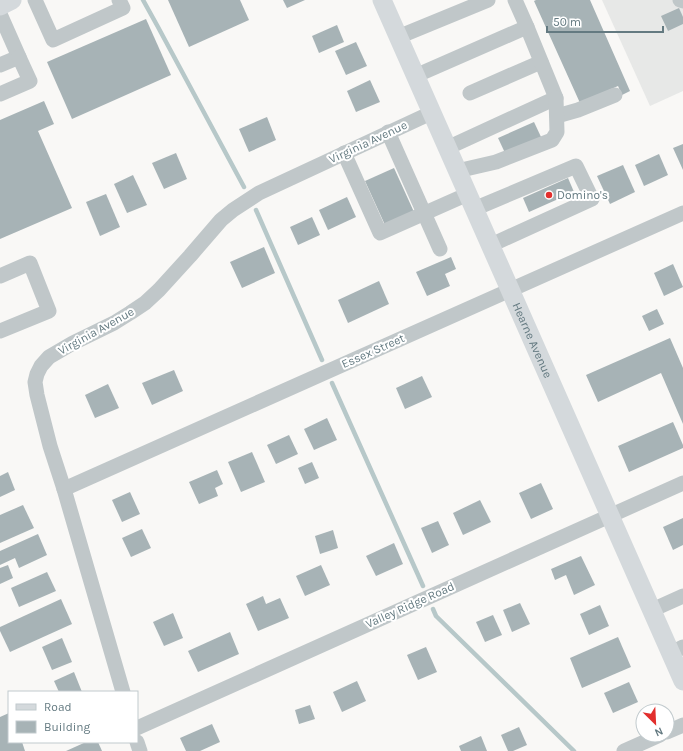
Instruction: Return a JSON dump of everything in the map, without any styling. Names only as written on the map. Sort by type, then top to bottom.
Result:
[{"type":"main road","name":"Hearne Avenue","points":[[382,0],[652,610],[677,650],[683,681]]},
{"type":"street","points":[[35,0],[52,40],[123,8],[119,0]]},
{"type":"street","points":[[398,37],[488,0]]},
{"type":"street","points":[[457,171],[496,162],[552,140],[557,132],[556,98],[518,1]]},
{"type":"street","points":[[0,94],[30,81],[19,57],[6,4]]},
{"type":"street","points":[[415,76],[527,27]]},
{"type":"street","points":[[0,65],[19,57]]},
{"type":"street","points":[[470,93],[542,62]]},
{"type":"street","points":[[557,116],[578,110],[615,95]]},
{"type":"street","points":[[447,148],[556,98]]},
{"type":"street","name":"Virginia Avenue","points":[[123,691],[36,395],[35,382],[41,366],[49,357],[72,343],[130,314],[159,290],[221,220],[233,210],[259,193],[431,113]]},
{"type":"street","points":[[388,132],[440,249]]},
{"type":"street","points":[[344,153],[380,233],[424,213],[520,189],[576,166],[592,199],[491,245]]},
{"type":"street","name":"Essex Street","points":[[64,489],[683,213]]},
{"type":"street","points":[[0,276],[30,263],[48,311],[0,331]]},
{"type":"street","name":"Valley Ridge Road","points":[[138,728],[683,483]]},
{"type":"street","points":[[652,610],[683,596]]},
{"type":"street","points":[[624,751],[642,743]]},
{"type":"shaded area","points":[[602,0],[683,0],[683,91],[650,106]]},
{"type":"building","points":[[168,0],[240,0],[249,20],[189,47]]},
{"type":"building","points":[[283,0],[305,0],[287,8]]},
{"type":"building","points":[[590,0],[630,91],[622,95],[618,86],[580,103],[534,1]]},
{"type":"building","points":[[679,8],[683,17],[683,24],[668,31],[661,16]]},
{"type":"building","points":[[146,19],[171,75],[72,119],[47,62]]},
{"type":"building","points":[[337,25],[344,42],[319,53],[312,36]]},
{"type":"building","points":[[356,42],[367,66],[346,75],[335,51]]},
{"type":"building","points":[[370,80],[380,102],[356,112],[347,91]]},
{"type":"building","points":[[44,101],[54,124],[38,131],[72,208],[0,239],[0,120]]},
{"type":"building","points":[[267,117],[276,140],[249,152],[239,129]]},
{"type":"building","points":[[534,122],[542,139],[506,155],[498,138]]},
{"type":"building","points":[[683,144],[683,170],[673,148]]},
{"type":"building","points":[[176,153],[187,179],[164,189],[152,163]]},
{"type":"building","points":[[659,154],[668,175],[644,186],[635,165]]},
{"type":"building","points":[[623,165],[635,192],[610,204],[597,176]]},
{"type":"building","points":[[394,168],[414,212],[385,225],[365,181]]},
{"type":"building","points":[[133,175],[147,205],[127,213],[114,184]]},
{"type":"building","name":"Domino's","points":[[568,178],[574,192],[529,212],[523,198]]},
{"type":"building","points":[[106,194],[120,227],[100,236],[86,202]]},
{"type":"building","points":[[347,197],[356,217],[328,230],[319,210]]},
{"type":"building","points":[[312,217],[320,235],[298,245],[290,227]]},
{"type":"building","points":[[264,247],[275,273],[242,288],[230,262]]},
{"type":"building","points":[[451,257],[456,269],[445,274],[450,286],[427,296],[416,272]]},
{"type":"building","points":[[673,264],[683,287],[664,296],[654,273]]},
{"type":"building","points":[[379,281],[389,304],[348,323],[338,300]]},
{"type":"building","points":[[657,309],[664,324],[649,331],[642,316]]},
{"type":"building","points":[[670,338],[683,368],[683,424],[661,373],[598,402],[586,375]]},
{"type":"building","points":[[174,370],[183,391],[152,405],[142,383]]},
{"type":"building","points":[[422,376],[432,397],[405,409],[396,388]]},
{"type":"building","points":[[108,384],[119,408],[95,418],[85,395]]},
{"type":"building","points":[[327,418],[337,440],[314,450],[304,429]]},
{"type":"building","points":[[673,422],[683,448],[629,472],[618,446]]},
{"type":"building","points":[[289,435],[298,454],[276,464],[267,445]]},
{"type":"building","points":[[252,452],[265,482],[241,492],[228,462]]},
{"type":"building","points":[[312,462],[319,478],[305,484],[298,468]]},
{"type":"building","points":[[217,470],[223,484],[215,488],[218,496],[199,504],[189,482]]},
{"type":"building","points":[[8,472],[15,490],[0,497],[0,476]]},
{"type":"building","points":[[541,483],[553,509],[531,519],[519,493]]},
{"type":"building","points":[[130,492],[140,514],[122,522],[112,500]]},
{"type":"building","points":[[480,500],[491,522],[463,535],[453,513]]},
{"type":"building","points":[[23,505],[34,528],[0,543],[0,515]]},
{"type":"building","points":[[683,518],[683,545],[673,550],[663,527]]},
{"type":"building","points":[[438,521],[449,545],[432,553],[421,528]]},
{"type":"building","points":[[142,529],[151,548],[131,557],[122,538]]},
{"type":"building","points":[[333,530],[338,548],[320,554],[315,536]]},
{"type":"building","points":[[38,534],[47,555],[19,568],[15,558],[0,565],[0,551]]},
{"type":"building","points":[[394,543],[403,564],[376,576],[366,556]]},
{"type":"building","points":[[581,556],[595,585],[574,595],[566,575],[555,580],[551,569]]},
{"type":"building","points":[[8,565],[13,578],[0,584],[0,568]]},
{"type":"building","points":[[321,565],[330,585],[305,596],[296,576]]},
{"type":"building","points":[[47,572],[56,591],[19,607],[11,588]]},
{"type":"building","points":[[263,596],[266,604],[280,598],[289,618],[258,631],[246,604]]},
{"type":"building","points":[[61,599],[72,624],[10,652],[0,631],[0,627]]},
{"type":"building","points":[[520,603],[530,624],[512,632],[503,610]]},
{"type":"building","points":[[600,605],[609,626],[589,635],[580,614]]},
{"type":"building","points":[[173,613],[183,638],[164,646],[153,622]]},
{"type":"building","points":[[493,615],[502,635],[485,642],[476,622]]},
{"type":"building","points":[[230,632],[239,654],[198,672],[188,651]]},
{"type":"building","points":[[618,637],[631,667],[582,688],[570,658]]},
{"type":"building","points":[[62,638],[72,662],[52,670],[42,647]]},
{"type":"building","points":[[426,647],[437,672],[418,680],[407,655]]},
{"type":"building","points":[[74,672],[82,691],[59,691],[54,681]]},
{"type":"building","points":[[357,681],[366,701],[342,712],[333,692]]},
{"type":"building","points":[[629,682],[638,702],[613,713],[604,693]]},
{"type":"building","points":[[310,705],[315,719],[299,724],[295,710]]},
{"type":"building","points":[[8,713],[8,743],[22,743],[25,751],[0,751],[0,717]]},
{"type":"building","points":[[212,724],[220,742],[200,751],[186,751],[180,738]]},
{"type":"building","points":[[519,727],[527,745],[513,751],[508,751],[501,735]]},
{"type":"building","points":[[481,736],[487,751],[461,751],[459,746]]},
{"type":"building","points":[[84,743],[98,743],[102,751],[66,751]]},
{"type":"waterway","points":[[143,0],[244,187]]},
{"type":"waterway","points":[[256,210],[322,360]]},
{"type":"waterway","points":[[332,383],[423,586]]},
{"type":"waterway","points":[[433,609],[436,616],[574,751]]},
{"type":"place","name":"Domino's","points":[[549,195]]}]
